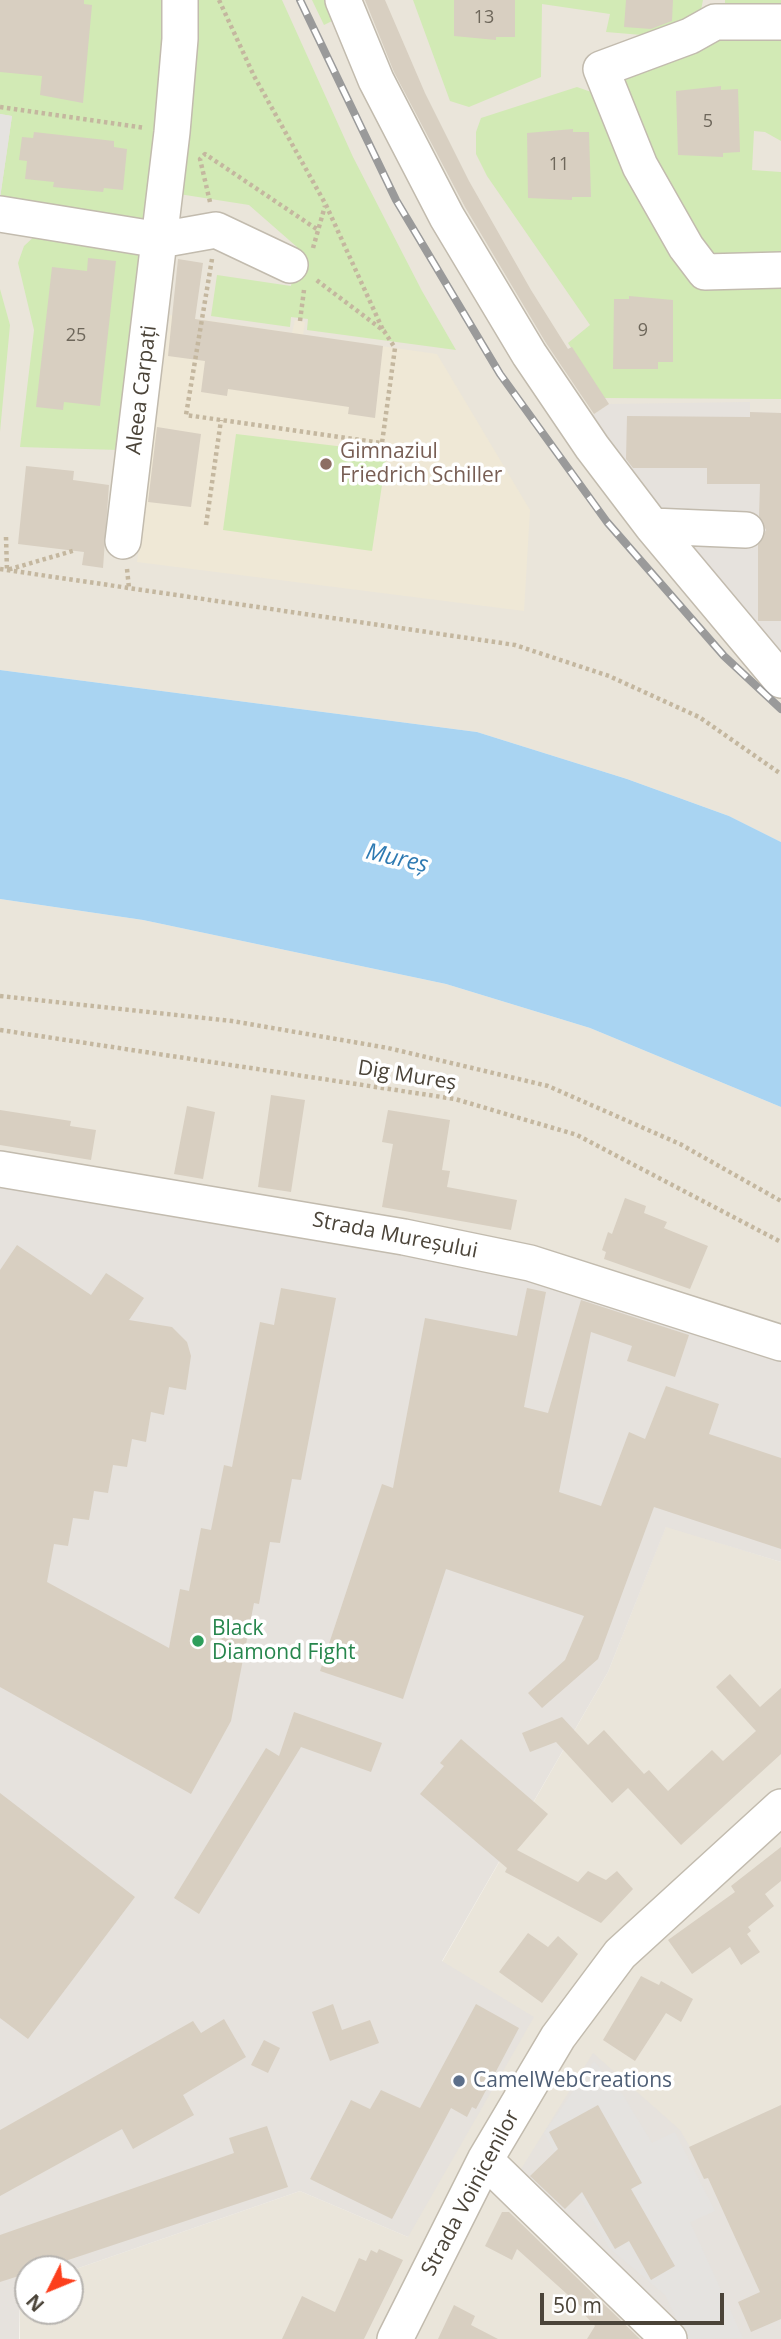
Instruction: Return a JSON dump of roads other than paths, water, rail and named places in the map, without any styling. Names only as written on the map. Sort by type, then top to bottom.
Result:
[{"type":"street","name":"Aleea Carpați","points":[[124,541],[172,132],[180,39],[180,0]]},
{"type":"street","points":[[343,0],[376,80],[447,217],[529,354],[592,447],[652,526],[781,680]]},
{"type":"street","points":[[781,22],[715,11],[690,36],[601,69],[640,166],[687,247],[705,272],[781,270]]},
{"type":"street","points":[[0,214],[160,240],[216,230],[298,269]]},
{"type":"street","points":[[652,526],[747,530]]},
{"type":"street","name":"Strada Mureșului","points":[[0,1169],[404,1237],[530,1263],[781,1343]]},
{"type":"street","name":"Strada Voinicenilor","points":[[395,2339],[485,2160],[548,2051],[620,1954],[781,1807]]},
{"type":"street","points":[[485,2160],[669,2339]]},
{"type":"water","name":"Mureș","points":[[0,670],[477,732],[627,779],[729,816],[781,842],[781,1107],[590,1028],[446,984],[143,920],[0,899]]},
{"type":"railway","points":[[300,0],[396,200],[500,374],[607,522],[724,656],[781,709]]},
{"type":"place","name":"Gimnaziul Friedrich Schiller","points":[[326,464]]},
{"type":"place","name":"Black Diamond Fight","points":[[198,1641]]},
{"type":"place","name":"CamelWebCreations","points":[[459,2081]]}]
